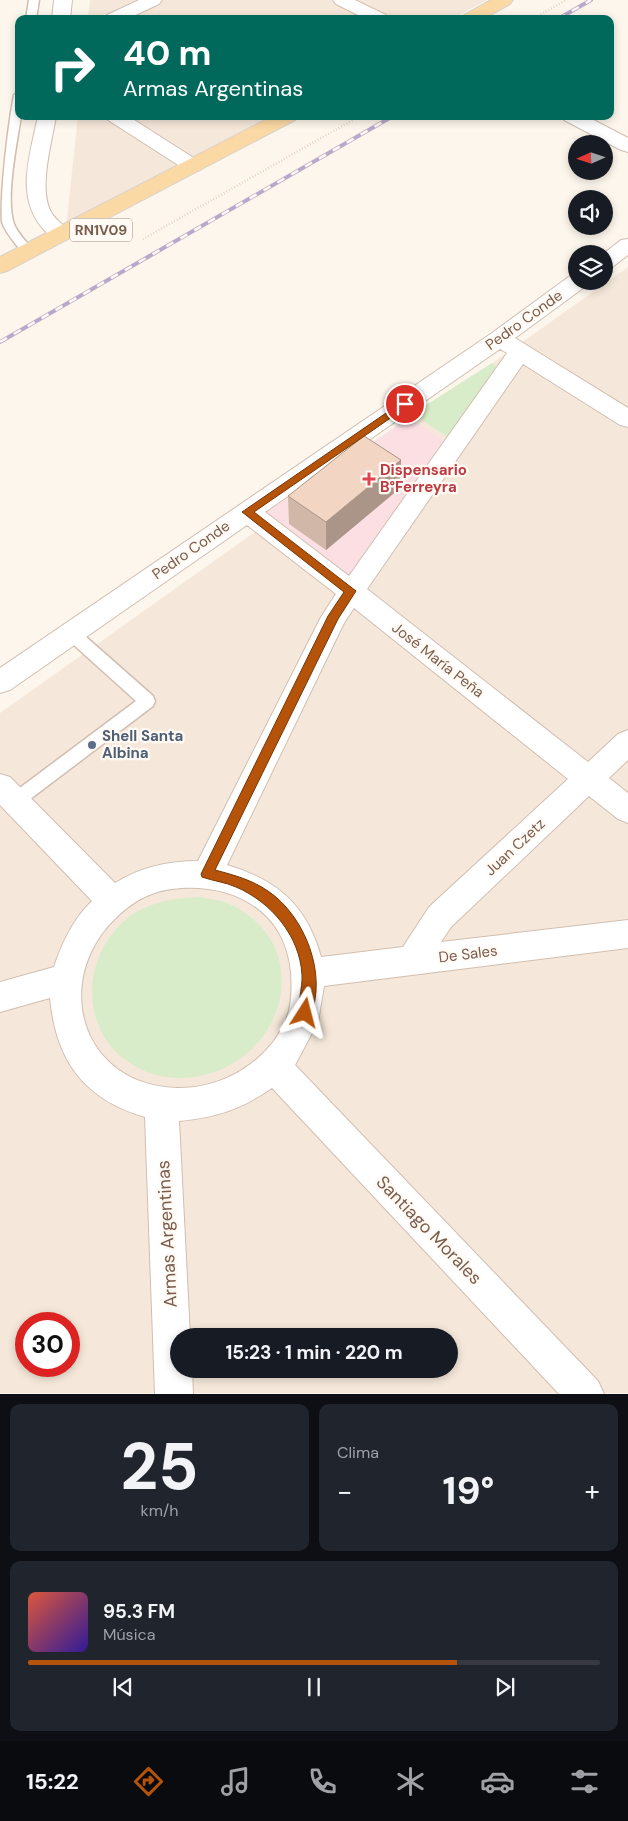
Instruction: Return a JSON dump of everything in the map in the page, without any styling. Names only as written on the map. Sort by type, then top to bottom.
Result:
[{"type":"main road","points":[[477,15],[504,0]]},
{"type":"main road","name":"RN1V09","points":[[0,266],[280,120]]},
{"type":"main road","name":"RN1V09","points":[[0,284],[183,185],[193,166]]},
{"type":"street","points":[[61,15],[63,0]]},
{"type":"street","points":[[121,15],[153,0]]},
{"type":"street","points":[[342,0],[372,15]]},
{"type":"street","points":[[46,120],[37,182],[38,206],[49,224],[61,235]]},
{"type":"street","points":[[121,120],[193,166]]},
{"type":"street","points":[[579,120],[628,146]]},
{"type":"street","points":[[613,256],[628,245]]},
{"type":"street","name":"Pedro Conde","points":[[0,682],[247,512],[510,345],[568,290]]},
{"type":"street","points":[[207,874],[334,616],[510,345],[628,419]]},
{"type":"street","name":"José María Peña","points":[[247,512],[351,591],[628,810]]},
{"type":"street","name":"Juan Czetz","points":[[412,960],[440,917],[628,742]]},
{"type":"street","points":[[7,793],[112,901]]},
{"type":"street","points":[[207,874],[238,881],[264,895],[286,917],[302,943],[309,974],[309,993],[298,1032],[288,1050],[274,1067],[241,1091],[201,1104],[161,1105],[135,1098],[111,1085],[91,1068],[76,1047],[67,1023],[64,998],[69,961],[86,929],[112,901],[141,884],[174,875],[207,874]]},
{"type":"street","name":"De Sales","points":[[309,974],[628,934]]},
{"type":"street","points":[[0,997],[67,979]]},
{"type":"street","name":"Santiago Morales","points":[[274,1067],[585,1394]]},
{"type":"street","name":"Armas Argentinas","points":[[161,1105],[174,1394]]},
{"type":"lane","points":[[32,15],[34,0]]},
{"type":"lane","points":[[15,120],[4,196],[8,222],[28,252]]},
{"type":"lane","points":[[7,793],[147,701],[71,633]]},
{"type":"path","points":[[540,15],[566,0]]},
{"type":"path","points":[[143,239],[353,120]]},
{"type":"shaded area","points":[[90,0],[487,0],[459,15],[88,15]]},
{"type":"shaded area","points":[[78,120],[266,120],[66,228]]},
{"type":"shaded area","points":[[628,267],[628,1393],[0,1393],[0,713],[596,290],[613,290],[613,278]]},
{"type":"shaded area","name":"Dispensario B°Ferreyra","points":[[409,418],[446,442],[347,579],[262,515]]},
{"type":"green space","points":[[492,363],[500,369],[453,440],[412,414]]},
{"type":"green space","points":[[200,897],[229,904],[256,922],[273,944],[281,970],[280,997],[272,1022],[255,1045],[233,1064],[197,1077],[174,1078],[159,1076],[131,1063],[118,1054],[108,1043],[100,1029],[94,1012],[93,978],[97,961],[105,945],[114,931],[127,919],[142,909],[156,903]]},
{"type":"building","points":[[364,436],[401,460],[326,522],[288,496]]},
{"type":"railway","points":[[565,15],[591,0]]},
{"type":"railway","points":[[0,342],[386,120]]},
{"type":"place","name":"Dispensario B°Ferreyra","points":[[369,479]]},
{"type":"place","name":"Shell Santa Albina","points":[[92,745]]},
{"type":"route","points":[[305,1013],[309,993],[309,974],[302,943],[286,917],[264,895],[238,881],[207,874],[334,616],[351,591],[247,512],[405,404]]}]
